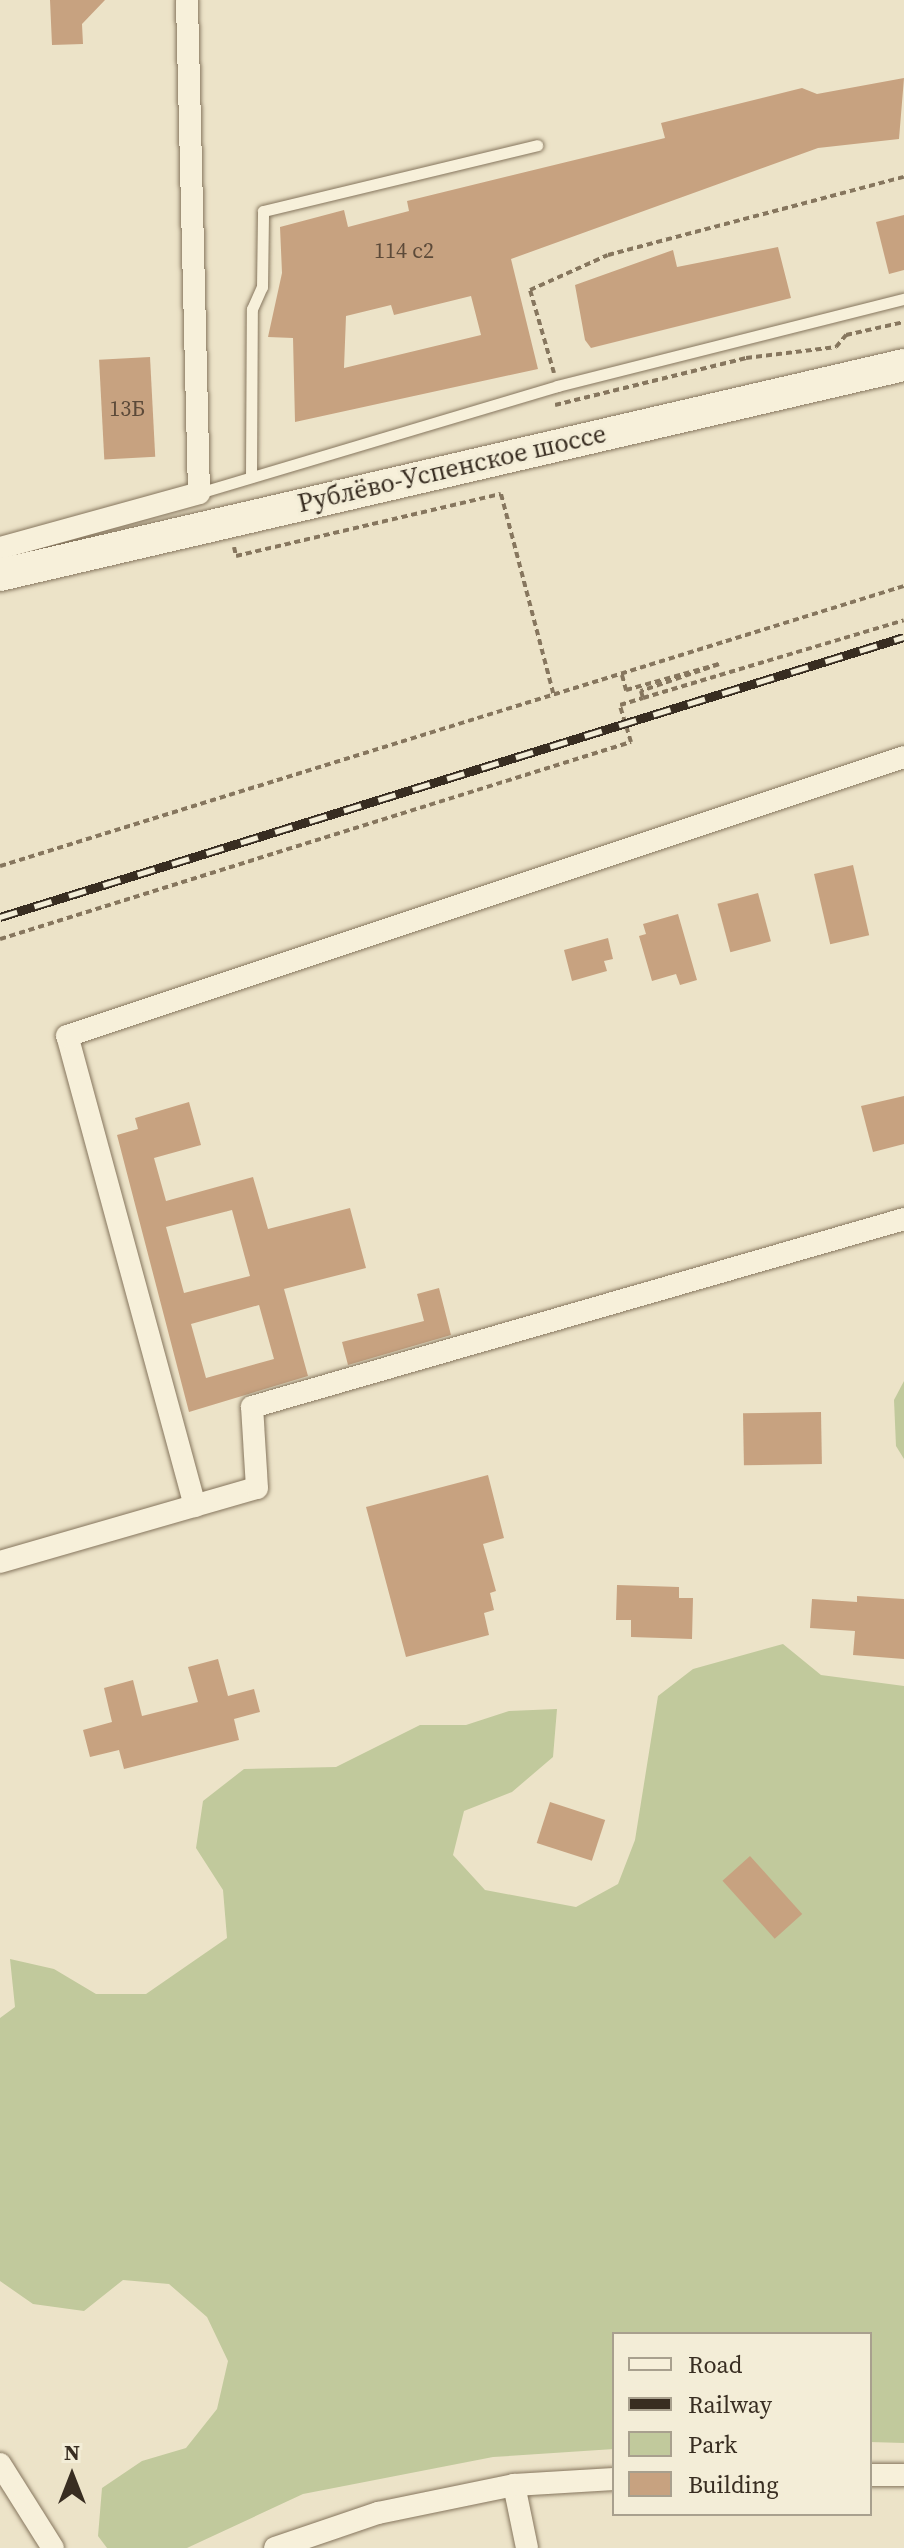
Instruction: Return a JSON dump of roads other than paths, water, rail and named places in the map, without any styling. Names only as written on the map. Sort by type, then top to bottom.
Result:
[{"type":"main road","name":"Рублёво-Успенское шоссе","points":[[0,575],[904,365]]},
{"type":"street","points":[[0,548],[199,493],[187,0]]},
{"type":"street","points":[[195,1506],[67,1036],[904,757]]},
{"type":"street","points":[[0,1562],[257,1488],[252,1407],[904,1219]]},
{"type":"street","points":[[0,2464],[53,2548]]},
{"type":"street","points":[[872,2475],[904,2475]]},
{"type":"street","points":[[275,2548],[378,2513],[514,2485],[612,2479]]},
{"type":"street","points":[[514,2485],[527,2548]]},
{"type":"lane","points":[[251,477],[252,309],[262,287],[263,211],[537,145]]},
{"type":"lane","points":[[199,493],[557,386],[904,299]]},
{"type":"railway","points":[[0,917],[904,637]]}]
